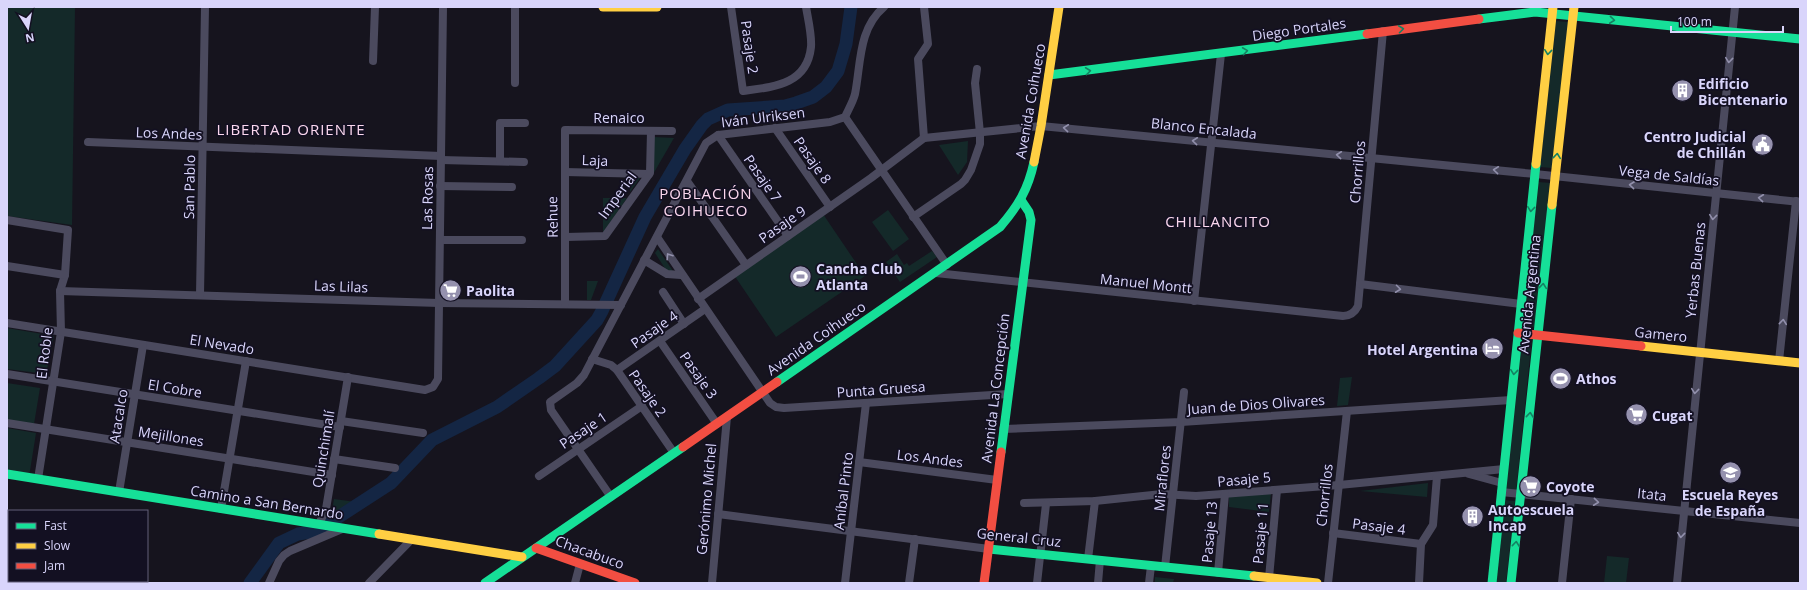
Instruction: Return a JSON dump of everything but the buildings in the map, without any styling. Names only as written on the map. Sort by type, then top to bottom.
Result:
[{"type":"main road","points":[[603,7],[656,7]]},
{"type":"main road","name":"Avenida Coihueco","points":[[485,583],[936,273],[1000,227],[1022,200],[1031,176],[1041,126],[1059,7]]},
{"type":"main road","name":"Diego Portales","points":[[1049,75],[1221,54],[1527,12],[1553,10],[1574,11],[1732,32],[1800,39]]},
{"type":"main road","name":"Avenida Argentina","points":[[1492,583],[1553,10]]},
{"type":"main road","name":"Avenida Argentina","points":[[1512,583],[1574,11]]},
{"type":"main road","name":"Avenida La Concepción","points":[[984,583],[1031,220],[1029,212],[1022,200]]},
{"type":"main road","name":"Gamero","points":[[1518,333],[1800,363]]},
{"type":"main road","name":"Camino a San Bernardo","points":[[7,474],[522,557]]},
{"type":"main road","name":"Chacabuco","points":[[536,548],[633,583]]},
{"type":"main road","name":"General Cruz","points":[[989,549],[1218,572],[1269,580],[1317,583]]},
{"type":"street","name":"San Pablo","points":[[200,295],[205,7]]},
{"type":"street","points":[[373,61],[375,7]]},
{"type":"street","name":"Las Rosas","points":[[433,387],[438,379],[443,7]]},
{"type":"street","points":[[515,7],[515,83]]},
{"type":"street","name":"Pasaje 2","points":[[731,7],[743,91],[779,86],[795,77],[807,64],[811,46],[806,7]]},
{"type":"street","points":[[884,7],[873,18],[867,29],[854,96],[845,117],[947,265]]},
{"type":"street","points":[[881,170],[924,138],[918,60],[928,44],[924,7]]},
{"type":"street","name":"Yerbas Buenas","points":[[1677,583],[1699,352],[1735,7]]},
{"type":"street","name":"Chorrillos","points":[[1352,314],[1358,306],[1383,31]]},
{"type":"street","points":[[1194,301],[1221,54]]},
{"type":"street","points":[[913,217],[966,180],[980,144],[975,83],[977,69]]},
{"type":"street","name":"Iván Ulriksen","points":[[578,449],[551,410],[550,404],[553,398],[580,379],[592,359],[706,143],[718,135],[830,122],[845,117]]},
{"type":"street","points":[[500,161],[500,123],[525,123]]},
{"type":"street","name":"Blanco Encalada","points":[[924,138],[1041,126],[1535,174]]},
{"type":"street","name":"Pasaje 8","points":[[775,128],[830,207]]},
{"type":"street","name":"Renaico","points":[[566,130],[672,131]]},
{"type":"street","name":"Rehue","points":[[565,304],[566,237],[564,228],[566,130]]},
{"type":"street","name":"Imperial","points":[[566,237],[605,236],[649,174],[651,131]]},
{"type":"street","name":"Pasaje 7","points":[[718,135],[788,236]]},
{"type":"street","name":"Los Andes","points":[[88,142],[524,162]]},
{"type":"street","name":"Pasaje 9","points":[[698,299],[881,170]]},
{"type":"street","name":"Laja","points":[[565,172],[649,174]]},
{"type":"street","name":"Vega de Saldías","points":[[1535,174],[1798,202]]},
{"type":"street","points":[[687,181],[746,265]]},
{"type":"street","points":[[440,186],[512,188]]},
{"type":"street","points":[[1779,361],[1798,202]]},
{"type":"street","name":"El Roble","points":[[7,220],[68,230],[65,275],[60,291],[61,332],[38,479]]},
{"type":"street","name":"Punta Gruesa","points":[[656,237],[770,403],[780,408],[1008,394]]},
{"type":"street","points":[[440,240],[522,240]]},
{"type":"street","points":[[644,260],[666,274],[681,275]]},
{"type":"street","points":[[7,266],[65,275]]},
{"type":"street","name":"Manuel Montt","points":[[936,273],[1343,316],[1352,314]]},
{"type":"street","points":[[1360,284],[1521,304]]},
{"type":"street","name":"Las Lilas","points":[[60,291],[439,303],[621,305]]},
{"type":"street","points":[[662,292],[684,324]]},
{"type":"street","name":"Pasaje 4","points":[[617,370],[705,309]]},
{"type":"street","name":"El Nevado","points":[[7,323],[424,390],[433,387]]},
{"type":"street","name":"Pasaje 3","points":[[660,341],[717,424]]},
{"type":"street","name":"Atacalco","points":[[119,492],[142,344]]},
{"type":"street","name":"Pasaje 2","points":[[592,359],[611,365],[617,370],[674,453]]},
{"type":"street","points":[[221,509],[246,361]]},
{"type":"street","name":"El Cobre","points":[[7,374],[238,411],[423,433]]},
{"type":"street","name":"Quinchimalí","points":[[321,525],[326,509],[348,377]]},
{"type":"street","name":"Miraflores","points":[[1165,567],[1184,392]]},
{"type":"street","name":"Juan de Dios Olivares","points":[[1003,429],[1181,422],[1511,400]]},
{"type":"street","name":"Aníbal Pinto","points":[[845,583],[866,403]]},
{"type":"street","name":"Pasaje 1","points":[[539,476],[642,406]]},
{"type":"street","name":"Chorrillos","points":[[1328,583],[1347,411]]},
{"type":"street","name":"Gerónimo Michel","points":[[712,583],[727,417]]},
{"type":"street","name":"Mejillones","points":[[7,423],[332,475]]},
{"type":"street","points":[[578,449],[611,497]]},
{"type":"street","points":[[334,459],[395,468]]},
{"type":"street","name":"Los Andes","points":[[859,462],[997,480]]},
{"type":"street","name":"Pasaje 5","points":[[1024,503],[1046,504],[1174,494],[1196,496],[1225,494],[1466,474],[1504,469]]},
{"type":"street","name":"Pasaje 5","points":[[1466,474],[1502,488]]},
{"type":"street","points":[[1419,583],[1421,544],[1433,525],[1437,476]]},
{"type":"street","name":"Itata","points":[[1502,488],[1521,494],[1800,523]]},
{"type":"street","name":"Pasaje 11","points":[[1269,580],[1277,490]]},
{"type":"street","name":"Pasaje 13","points":[[1218,572],[1225,494]]},
{"type":"street","points":[[1562,583],[1571,499]]},
{"type":"street","points":[[1088,559],[1095,501]]},
{"type":"street","points":[[1037,583],[1046,504]]},
{"type":"street","name":"General Cruz","points":[[718,514],[989,549]]},
{"type":"street","points":[[269,583],[284,555],[340,528]]},
{"type":"street","name":"Pasaje 4","points":[[1333,533],[1421,544]]},
{"type":"street","points":[[369,583],[412,539]]},
{"type":"street","points":[[909,583],[915,539]]},
{"type":"street","points":[[1098,583],[1100,560]]},
{"type":"street","points":[[575,583],[580,564]]},
{"type":"street","points":[[1149,583],[1151,566]]},
{"type":"green space","points":[[7,7],[75,7],[72,225],[7,216]]},
{"type":"green space","points":[[1556,21],[1568,22],[1552,168],[1540,167]]},
{"type":"green space","points":[[654,137],[674,138],[652,176]]},
{"type":"green space","points":[[968,141],[967,162],[958,175],[939,145]]},
{"type":"green space","points":[[630,178],[640,178],[630,192]]},
{"type":"green space","points":[[1538,182],[1551,183],[1536,327],[1522,326]]},
{"type":"green space","points":[[603,198],[627,198],[603,233]]},
{"type":"green space","points":[[888,210],[909,239],[893,251],[872,222]]},
{"type":"green space","name":"Cancha Club Atlanta","points":[[823,214],[865,276],[776,337],[734,275]]},
{"type":"green space","points":[[658,249],[673,271],[668,273],[655,253]]},
{"type":"green space","points":[[932,251],[937,257],[900,282],[886,262],[897,254],[904,265],[907,263],[909,266]]},
{"type":"green space","points":[[587,281],[598,281],[591,300],[587,300]]},
{"type":"green space","points":[[7,328],[54,336],[46,374],[7,369]]},
{"type":"green space","points":[[1521,335],[1532,337],[1516,492],[1504,490]]},
{"type":"green space","points":[[1352,377],[1348,405],[1337,406],[1340,378]]},
{"type":"green space","points":[[7,383],[40,388],[34,424],[7,420]]},
{"type":"green space","points":[[7,428],[36,433],[29,477],[7,473]]},
{"type":"green space","points":[[1428,483],[1427,497],[1360,491]]},
{"type":"green space","points":[[1271,493],[1269,512],[1229,507],[1229,497]]},
{"type":"green space","points":[[334,499],[356,502],[331,516]]},
{"type":"green space","points":[[1503,500],[1515,501],[1506,583],[1495,583]]},
{"type":"green space","points":[[1607,556],[1629,558],[1626,583],[1604,583]]},
{"type":"green space","points":[[1155,577],[1174,579],[1173,583],[1155,583]]},
{"type":"waterway","points":[[250,583],[279,543],[298,534],[317,531],[391,483],[432,440],[497,407],[555,366],[597,320],[645,217],[685,149],[702,125],[708,119],[728,110],[785,106],[813,97],[826,87],[838,71],[846,44],[851,7]]},
{"type":"traffic: fast","points":[[1479,19],[1535,12],[1800,39]]},
{"type":"traffic: fast","points":[[1049,75],[1367,34]]},
{"type":"traffic: fast","points":[[777,382],[1000,227],[1022,197],[1029,181],[1034,162]]},
{"type":"traffic: fast","points":[[1492,583],[1536,164]]},
{"type":"traffic: fast","points":[[1001,452],[1031,220],[1029,212],[1021,200]]},
{"type":"traffic: fast","points":[[1511,583],[1552,205]]},
{"type":"traffic: fast","points":[[485,583],[683,447]]},
{"type":"traffic: fast","points":[[7,474],[379,534]]},
{"type":"traffic: fast","points":[[989,549],[1254,576]]},
{"type":"traffic: slow","points":[[603,7],[657,7]]},
{"type":"traffic: slow","points":[[1034,162],[1059,7]]},
{"type":"traffic: slow","points":[[1536,164],[1553,7]]},
{"type":"traffic: slow","points":[[1552,205],[1574,7]]},
{"type":"traffic: slow","points":[[1641,346],[1800,363]]},
{"type":"traffic: slow","points":[[379,534],[522,557]]},
{"type":"traffic: slow","points":[[1254,576],[1317,583]]},
{"type":"traffic: jam","points":[[1367,34],[1479,19]]},
{"type":"traffic: jam","points":[[1518,333],[1641,346]]},
{"type":"traffic: jam","points":[[683,447],[777,382]]},
{"type":"traffic: jam","points":[[984,583],[1001,452]]},
{"type":"traffic: jam","points":[[536,548],[635,583]]},
{"type":"place","name":"Edificio Bicentenario","points":[[1683,91]]},
{"type":"place","name":"Centro Judicial de Chillán","points":[[1762,144]]},
{"type":"place","name":"Cancha Club Atlanta","points":[[800,276]]},
{"type":"place","name":"Paolita","points":[[450,290]]},
{"type":"place","name":"Hotel Argentina","points":[[1493,349]]},
{"type":"place","name":"Athos","points":[[1560,378]]},
{"type":"place","name":"Cugat","points":[[1636,415]]},
{"type":"place","name":"Escuela Reyes de España","points":[[1730,472]]},
{"type":"place","name":"Coyote","points":[[1530,486]]},
{"type":"place","name":"Autoescuela Incap","points":[[1472,517]]},
{"type":"district","name":"LIBERTAD ORIENTE","points":[[291,129]]},
{"type":"district","name":"POBLACIÓN COIHUECO","points":[[706,202]]},
{"type":"district","name":"CHILLANCITO","points":[[1218,221]]}]
